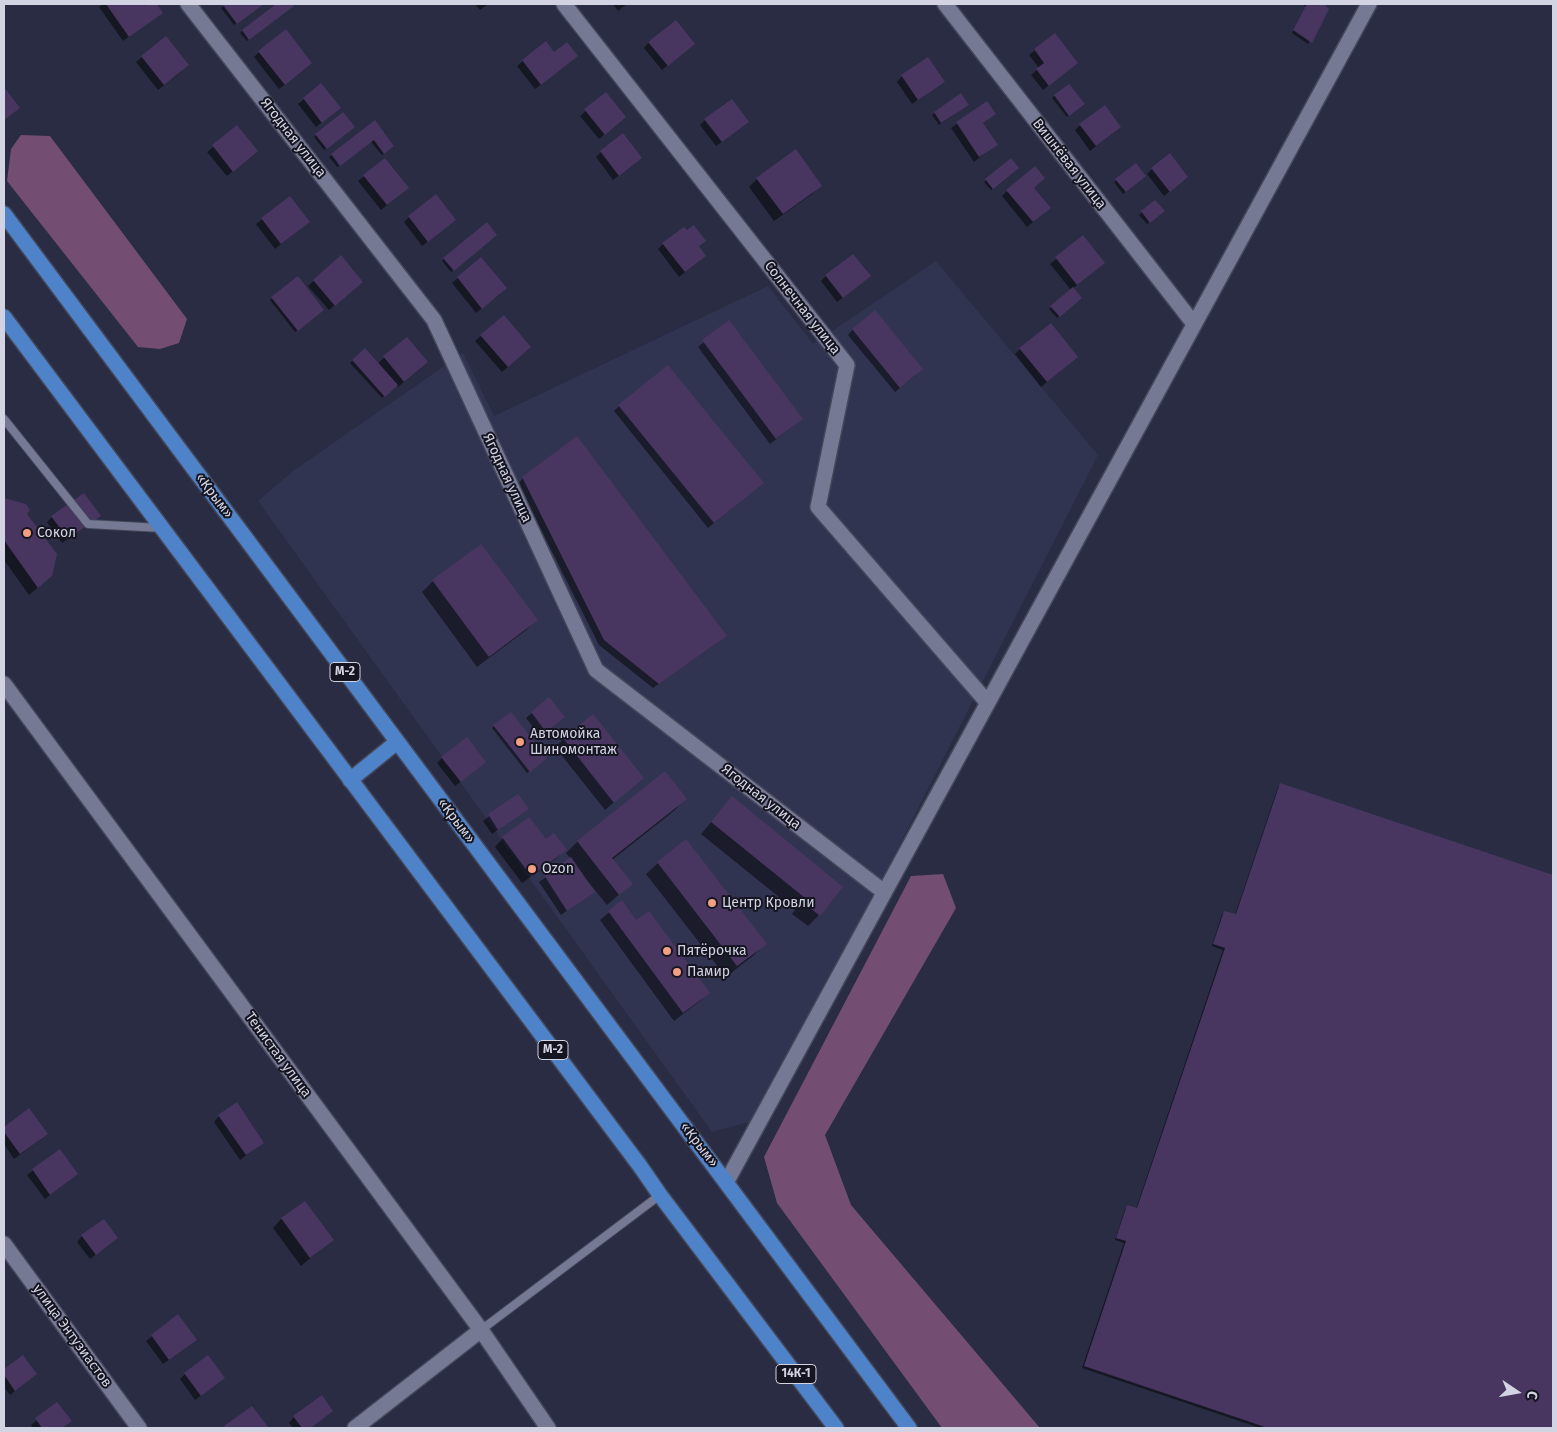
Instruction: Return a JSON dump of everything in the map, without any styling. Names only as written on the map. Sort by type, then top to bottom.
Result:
[{"type":"main road","name":"«Крым»","points":[[4,214],[662,1098],[727,1181],[909,1428]]},
{"type":"main road","name":"М-2","points":[[4,317],[660,1195],[756,1320]]},
{"type":"main road","points":[[350,780],[397,742]]},
{"type":"main road","name":"14К-1","points":[[756,1320],[836,1428]]},
{"type":"street","name":"Ягодная улица","points":[[188,4],[434,320],[596,670],[884,892]]},
{"type":"street","name":"Солнечная улица","points":[[564,4],[847,365],[818,507],[987,702]]},
{"type":"street","name":"Вишнёвая улица","points":[[945,4],[1194,324]]},
{"type":"street","points":[[727,1181],[1194,324],[1362,7]]},
{"type":"street","name":"Тенистая улица","points":[[4,684],[481,1330],[548,1428]]},
{"type":"street","name":"улица Энтузиастов","points":[[4,1244],[139,1428]]},
{"type":"street","points":[[355,1428],[481,1330]]},
{"type":"lane","points":[[4,419],[88,524],[161,528]]},
{"type":"lane","points":[[481,1330],[660,1195]]},
{"type":"shaded area","points":[[21,135],[50,136],[187,319],[179,343],[160,349],[138,347],[7,181],[11,149]]},
{"type":"shaded area","points":[[936,261],[1098,455],[881,881],[749,1122],[712,1132],[258,501],[293,471],[463,353],[494,416],[768,286],[813,344]]},
{"type":"shaded area","points":[[943,874],[956,908],[825,1135],[851,1205],[1040,1428],[942,1428],[777,1203],[764,1157],[911,876]]},
{"type":"building","points":[[106,4],[142,4],[144,6],[147,4],[157,4],[163,13],[129,37]]},
{"type":"building","points":[[224,4],[264,4],[237,24]]},
{"type":"building","points":[[276,4],[292,4],[294,6],[249,40],[242,30]]},
{"type":"building","points":[[1307,4],[1324,4],[1329,9],[1312,43],[1293,30]]},
{"type":"building","points":[[676,20],[695,44],[668,66],[648,42]]},
{"type":"building","points":[[286,29],[312,63],[285,85],[258,51]]},
{"type":"building","points":[[1055,33],[1078,63],[1049,86],[1036,69],[1044,63],[1034,49]]},
{"type":"building","points":[[166,36],[189,65],[164,85],[141,56]]},
{"type":"building","points":[[546,41],[554,52],[567,42],[578,56],[541,85],[522,60]]},
{"type":"building","points":[[928,57],[945,82],[918,100],[901,75]]},
{"type":"building","points":[[321,83],[341,108],[322,123],[303,98]]},
{"type":"building","points":[[1069,84],[1085,104],[1069,116],[1054,95]]},
{"type":"building","points":[[4,87],[20,108],[4,120]]},
{"type":"building","points":[[606,92],[626,117],[605,135],[584,109]]},
{"type":"building","points":[[961,93],[969,105],[941,123],[934,112]]},
{"type":"building","points":[[732,99],[749,122],[722,142],[704,119]]},
{"type":"building","points":[[987,101],[996,114],[983,123],[998,145],[979,157],[956,122]]},
{"type":"building","points":[[1105,105],[1121,127],[1096,146],[1079,124]]},
{"type":"building","points":[[343,112],[355,127],[327,149],[315,134]]},
{"type":"building","points":[[375,120],[394,146],[384,154],[374,140],[340,166],[331,154]]},
{"type":"building","points":[[237,125],[258,151],[233,172],[212,145]]},
{"type":"building","points":[[623,133],[642,158],[619,176],[600,151]]},
{"type":"building","points":[[796,149],[822,186],[783,214],[756,178]]},
{"type":"building","points":[[1170,153],[1188,177],[1170,192],[1151,168]]},
{"type":"building","points":[[385,158],[409,188],[387,205],[363,175]]},
{"type":"building","points":[[1011,158],[1019,168],[993,189],[985,179]]},
{"type":"building","points":[[1136,163],[1146,176],[1126,192],[1115,179]]},
{"type":"building","points":[[1035,166],[1045,178],[1034,188],[1051,208],[1033,222],[1006,190]]},
{"type":"building","points":[[436,194],[456,220],[428,242],[408,216]]},
{"type":"building","points":[[290,196],[310,222],[281,244],[261,218]]},
{"type":"building","points":[[1155,200],[1165,211],[1150,223],[1141,211]]},
{"type":"building","points":[[487,222],[497,235],[454,271],[443,258]]},
{"type":"building","points":[[694,225],[706,241],[699,246],[706,256],[685,272],[662,243],[684,227],[687,230]]},
{"type":"building","points":[[1083,235],[1105,263],[1077,285],[1055,257]]},
{"type":"building","points":[[853,254],[871,276],[843,298],[825,275]]},
{"type":"building","points":[[341,255],[363,282],[335,306],[313,280]]},
{"type":"building","points":[[481,257],[507,288],[482,309],[457,277]]},
{"type":"building","points":[[298,276],[324,310],[298,331],[271,297]]},
{"type":"building","points":[[1073,287],[1082,298],[1060,317],[1050,306]]},
{"type":"building","points":[[875,310],[923,369],[900,388],[852,329]]},
{"type":"building","points":[[504,315],[531,347],[508,367],[480,335]]},
{"type":"building","points":[[729,320],[803,419],[776,439],[702,340]]},
{"type":"building","points":[[1051,323],[1078,357],[1047,382],[1019,348]]},
{"type":"building","points":[[407,337],[428,362],[404,382],[383,356]]},
{"type":"building","points":[[365,348],[398,385],[385,397],[352,360]]},
{"type":"building","points":[[668,365],[764,483],[714,523],[618,405]]},
{"type":"building","points":[[577,436],[727,636],[659,684],[604,640],[522,477]]},
{"type":"building","points":[[84,493],[101,516],[68,539],[51,516]]},
{"type":"building","points":[[4,498],[26,504],[30,510],[27,514],[57,554],[52,576],[38,588],[4,540]]},
{"type":"building","points":[[481,544],[538,620],[489,657],[432,580]]},
{"type":"building","points":[[549,697],[565,717],[546,732],[531,712]]},
{"type":"building","name":"Автомойка Шиномонтаж","points":[[511,712],[547,758],[530,772],[493,725]]},
{"type":"building","points":[[593,714],[644,778],[614,803],[563,738]]},
{"type":"building","points":[[467,737],[486,762],[461,782],[441,757]]},
{"type":"building","points":[[665,771],[687,799],[612,858],[633,884],[619,895],[577,841]]},
{"type":"building","points":[[1280,783],[1553,875],[1553,1428],[1268,1428],[1084,1366],[1126,1241],[1116,1238],[1127,1205],[1137,1208],[1225,948],[1213,944],[1224,911],[1236,914]]},
{"type":"building","points":[[518,794],[529,809],[498,830],[488,814]]},
{"type":"building","points":[[732,796],[843,887],[820,916],[803,902],[805,898],[711,822]]},
{"type":"building","points":[[529,817],[546,839],[554,833],[567,850],[531,876],[502,837]]},
{"type":"building","name":"Центр Кровли","points":[[686,839],[767,944],[737,966],[657,862]]},
{"type":"building","points":[[571,857],[595,892],[567,911],[544,875]]},
{"type":"building","points":[[622,900],[636,920],[649,911],[710,993],[683,1013],[608,911]]},
{"type":"building","points":[[237,1102],[264,1143],[246,1155],[218,1115]]},
{"type":"building","points":[[29,1108],[48,1134],[20,1154],[4,1132],[4,1127]]},
{"type":"building","points":[[60,1149],[78,1174],[50,1195],[32,1169]]},
{"type":"building","points":[[305,1201],[334,1240],[310,1258],[281,1218]]},
{"type":"building","points":[[104,1219],[118,1238],[96,1255],[81,1235]]},
{"type":"building","points":[[178,1314],[197,1340],[169,1360],[151,1335]]},
{"type":"building","points":[[23,1355],[37,1374],[15,1391],[4,1375],[4,1369]]},
{"type":"building","points":[[208,1355],[225,1378],[201,1396],[184,1373]]},
{"type":"building","points":[[322,1395],[333,1411],[311,1428],[302,1428],[293,1416]]},
{"type":"building","points":[[57,1402],[72,1421],[62,1428],[42,1428],[35,1418]]},
{"type":"building","points":[[252,1406],[269,1428],[226,1428],[224,1426]]},
{"type":"place","name":"Сокол","points":[[27,533]]},
{"type":"place","name":"Автомойка Шиномонтаж","points":[[520,742]]},
{"type":"place","name":"Ozon","points":[[532,869]]},
{"type":"place","name":"Центр Кровли","points":[[712,903]]},
{"type":"place","name":"Пятёрочка","points":[[667,951]]},
{"type":"place","name":"Памир","points":[[677,972]]}]
